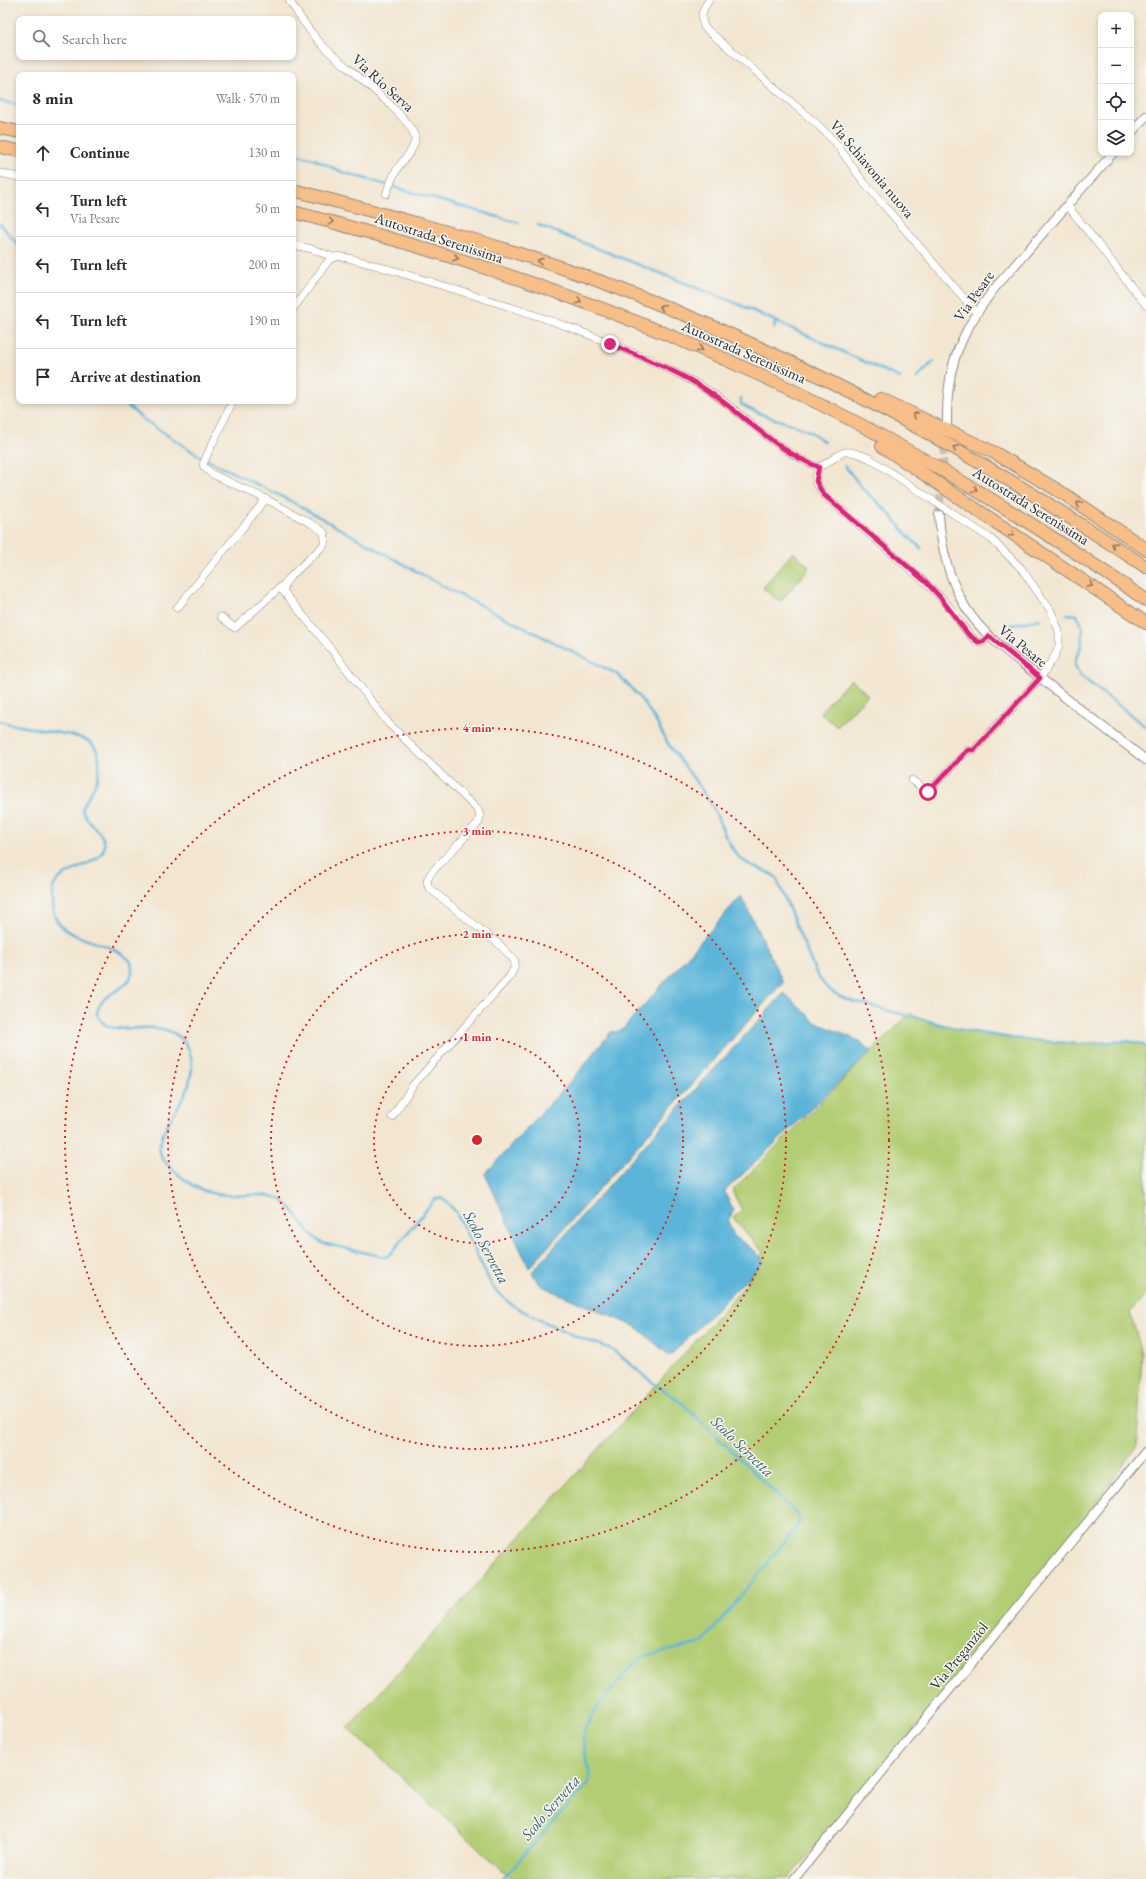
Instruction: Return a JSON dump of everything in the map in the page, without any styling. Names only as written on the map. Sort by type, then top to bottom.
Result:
[{"type":"highway","points":[[0,128],[16,131]]},
{"type":"highway","points":[[0,147],[16,150]]},
{"type":"highway","name":"Autostrada Serenissima","points":[[296,191],[396,217],[551,264],[698,321],[784,360],[885,409],[982,463],[1076,520],[1146,567]]},
{"type":"highway","name":"Autostrada Serenissima","points":[[296,213],[366,231],[455,258],[597,307],[740,366],[806,397],[966,484],[1060,541],[1146,600]]},
{"type":"highway","points":[[784,360],[819,369],[995,453],[1064,494],[1146,549]]},
{"type":"highway","points":[[806,397],[824,414],[887,449],[1146,623]]},
{"type":"street","name":"Via Rio Serva","points":[[290,0],[303,23],[326,49],[403,117],[410,125],[415,140],[406,157],[396,171],[387,192]]},
{"type":"street","name":"Via Schiavonia nuova","points":[[709,0],[702,9],[701,18],[704,27],[819,126],[835,142],[862,180],[976,312]]},
{"type":"street","points":[[1134,130],[1146,116]]},
{"type":"street","name":"Via Pesare","points":[[947,423],[948,387],[952,367],[956,352],[976,312],[994,289],[1110,156]]},
{"type":"street","points":[[0,173],[16,176]]},
{"type":"street","points":[[1067,205],[1146,305]]},
{"type":"street","points":[[296,246],[322,252],[333,257],[346,258],[518,309],[643,358],[693,381],[712,393],[781,446],[819,467]]},
{"type":"street","points":[[296,305],[329,260],[333,257]]},
{"type":"street","points":[[221,617],[235,628],[324,545],[325,538],[324,532],[312,524],[266,499],[208,472],[204,467],[204,461],[232,404]]},
{"type":"street","points":[[912,780],[928,792],[968,750],[974,750],[1040,678],[1059,647],[1059,631],[1051,611],[1021,568],[991,539],[869,458],[855,452],[839,453],[819,467],[816,481],[823,494],[940,597],[974,640],[983,642],[989,636]]},
{"type":"street","points":[[177,608],[266,499]]},
{"type":"street","name":"Via Pesare","points":[[939,515],[940,534],[955,587],[966,608],[989,636],[1040,678],[1146,760]]},
{"type":"street","points":[[286,582],[283,591],[289,600],[335,654],[388,724],[478,810],[480,816],[479,822],[431,873],[427,884],[429,888],[501,946],[515,961],[514,968],[510,976],[413,1085],[392,1117]]},
{"type":"street","name":"Via Preganziol","points":[[794,1879],[1146,1451]]},
{"type":"green space","points":[[793,552],[810,567],[780,602],[763,588]]},
{"type":"green space","points":[[851,679],[868,695],[837,727],[820,712]]},
{"type":"green space","points":[[910,1013],[949,1027],[994,1036],[1039,1042],[1080,1044],[1124,1041],[1133,1042],[1146,1047],[1146,1294],[1130,1312],[1142,1353],[1137,1445],[1050,1570],[788,1879],[512,1879],[348,1728],[746,1285],[763,1252],[733,1218],[742,1210],[732,1191]]},
{"type":"water","points":[[741,896],[783,982],[529,1268],[485,1174],[567,1086],[611,1032],[621,1031]]},
{"type":"water","points":[[784,993],[815,1022],[857,1040],[872,1051],[724,1192],[734,1210],[728,1221],[734,1236],[755,1251],[764,1262],[670,1356],[636,1327],[557,1293],[538,1283],[532,1272],[660,1128]]},
{"type":"waterway","points":[[0,101],[16,104]]},
{"type":"waterway","points":[[296,155],[314,159],[342,172],[519,223]]},
{"type":"waterway","points":[[0,224],[16,243]]},
{"type":"waterway","points":[[538,225],[738,304],[900,378]]},
{"type":"waterway","points":[[774,328],[776,321]]},
{"type":"waterway","points":[[917,378],[934,361]]},
{"type":"waterway","points":[[741,398],[741,404],[751,410],[795,425],[815,435],[824,442]]},
{"type":"waterway","points":[[125,404],[144,420],[201,457],[285,498],[448,589],[617,674],[645,704],[667,742],[706,796],[729,843],[737,855],[751,865],[776,877],[815,971],[832,992],[848,1000],[962,1030],[1012,1038],[1080,1044],[1129,1041],[1142,1044],[1146,1047]]},
{"type":"waterway","points":[[845,466],[863,489],[886,510],[909,537],[921,548]]},
{"type":"waterway","points":[[1067,614],[1077,615],[1082,626],[1082,643],[1075,663],[1081,676],[1146,727]]},
{"type":"waterway","points":[[1007,626],[1040,619]]},
{"type":"waterway","name":"Scolo Servetta","points":[[0,721],[75,736],[92,744],[97,751],[99,765],[97,779],[82,809],[84,815],[102,837],[104,841],[104,849],[94,860],[61,877],[56,882],[53,890],[52,905],[55,918],[63,928],[73,934],[111,948],[122,954],[131,962],[132,972],[129,980],[104,999],[99,1006],[97,1014],[103,1023],[112,1028],[161,1029],[173,1033],[184,1041],[189,1050],[192,1067],[188,1087],[168,1124],[161,1141],[161,1156],[168,1166],[195,1187],[203,1191],[221,1195],[265,1195],[278,1198],[285,1202],[310,1233],[322,1243],[384,1257],[388,1256],[393,1251],[435,1199],[443,1198],[456,1212],[493,1288],[512,1305],[538,1319],[582,1339],[609,1348],[619,1355],[656,1385],[682,1403],[798,1515],[800,1521],[797,1527],[702,1643],[644,1656],[636,1661],[609,1693],[588,1722],[584,1731],[583,1744],[590,1777],[589,1783],[502,1879]]},
{"type":"tunnel","points":[[939,515],[945,440]]},
{"type":"route","points":[[610,344],[693,381],[712,393],[798,458],[819,467],[816,481],[823,494],[926,582],[950,609],[968,634],[978,642],[983,642],[989,636],[1040,678],[974,750],[968,750],[928,792]]}]
